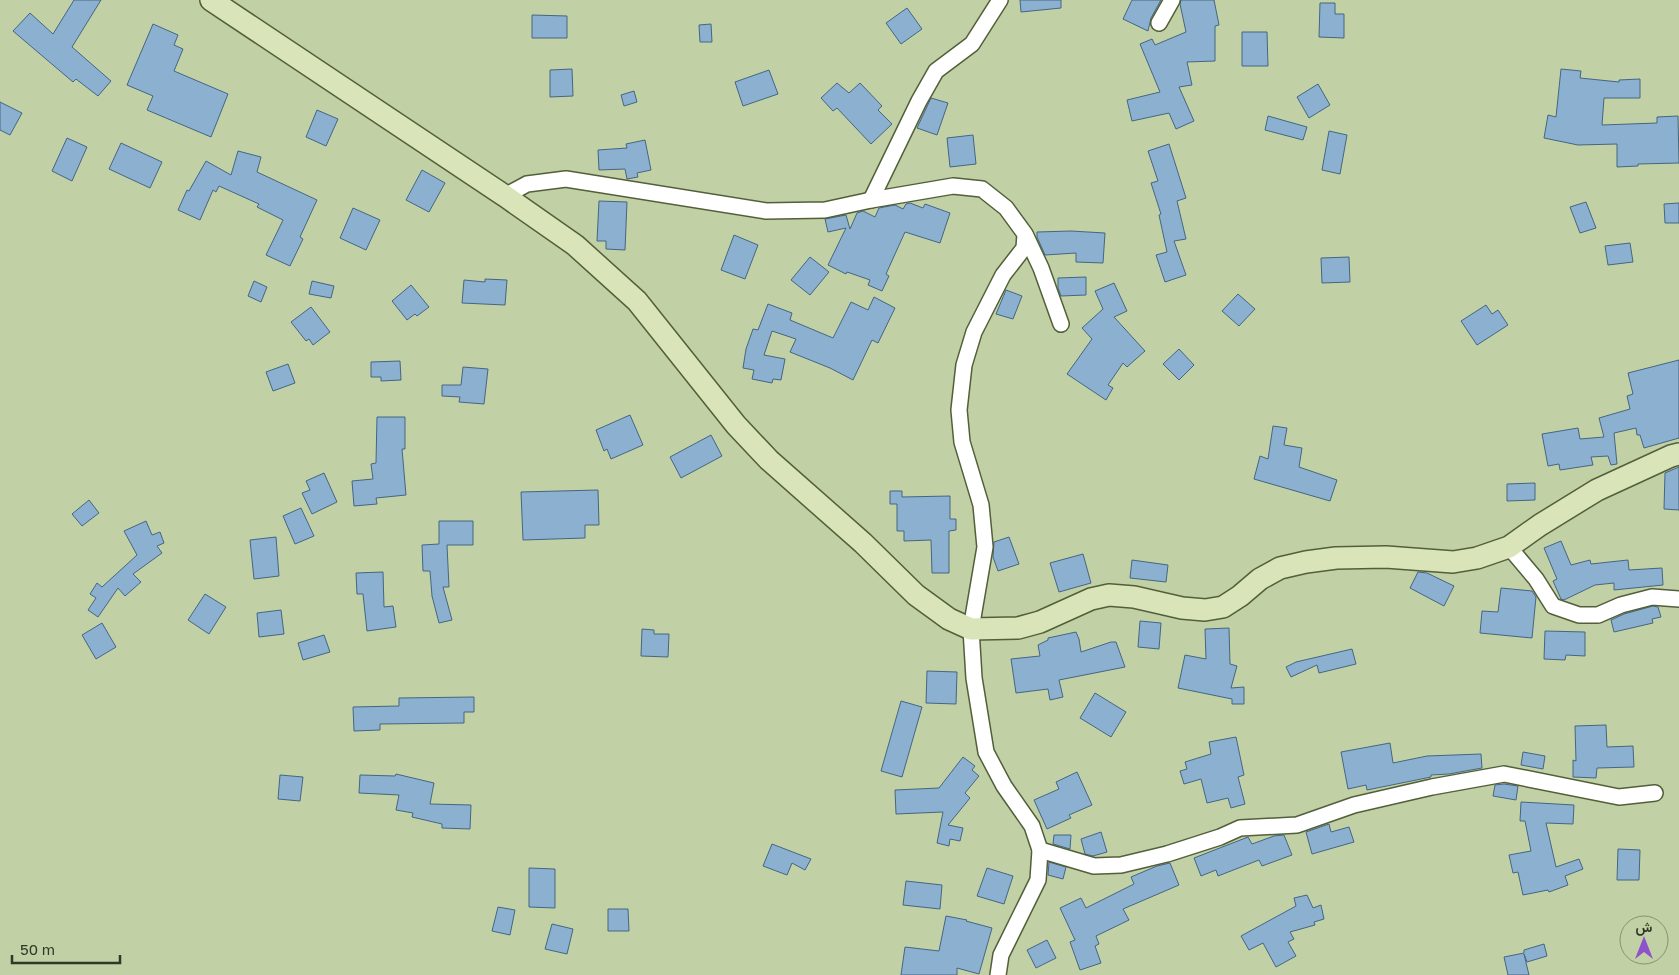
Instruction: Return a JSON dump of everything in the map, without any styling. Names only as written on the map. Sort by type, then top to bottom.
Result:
[{"type":"main road","points":[[211,0],[505,196],[575,245],[637,301],[736,425],[769,460],[863,544],[916,595],[949,619],[971,629],[1018,628],[1040,622],[1091,599],[1109,595],[1134,597],[1182,608],[1205,610],[1223,607],[1260,579],[1280,568],[1306,562],[1336,558],[1386,557],[1453,562],[1477,558],[1509,547],[1540,525],[1597,490],[1679,454]]},
{"type":"street","points":[[871,200],[919,101],[936,71],[972,44],[1000,0]]},
{"type":"street","points":[[1159,23],[1172,0]]},
{"type":"street","points":[[505,196],[527,184],[566,179],[766,211],[825,210],[953,186],[982,189],[1006,208],[1025,234],[1041,268],[1061,324]]},
{"type":"street","points":[[998,975],[1001,954],[1038,880],[1040,850],[1032,826],[1004,786],[986,752],[974,678],[971,629],[985,547],[980,505],[962,442],[959,410],[964,364],[974,332],[1002,275],[1024,248],[1025,234]]},
{"type":"street","points":[[1509,547],[1536,579],[1553,606],[1579,615],[1598,615],[1620,605],[1652,597],[1679,599]]},
{"type":"street","points":[[1040,850],[1094,866],[1121,865],[1167,854],[1220,837],[1240,828],[1297,825],[1354,805],[1432,787],[1504,774],[1619,797],[1655,793]]},
{"type":"building","points":[[74,0],[101,0],[72,47],[111,81],[98,96],[76,79],[73,82],[13,31],[30,13],[53,34]]},
{"type":"building","points":[[1020,0],[1061,0],[1061,8],[1021,12]]},
{"type":"building","points":[[1132,0],[1161,0],[1151,18],[1148,31],[1123,19]]},
{"type":"building","points":[[1181,0],[1214,0],[1219,25],[1215,26],[1215,61],[1187,62],[1192,85],[1179,87],[1194,121],[1176,129],[1169,113],[1132,121],[1127,100],[1160,92],[1140,44],[1152,39],[1155,45],[1186,32],[1180,4]]},
{"type":"building","points":[[1320,3],[1335,3],[1335,14],[1344,14],[1344,38],[1319,37]]},
{"type":"building","points":[[907,8],[922,29],[901,44],[886,23]]},
{"type":"building","points":[[532,15],[567,16],[567,38],[532,38]]},
{"type":"building","points":[[153,24],[178,35],[174,45],[183,49],[174,71],[228,94],[211,137],[147,110],[153,96],[127,85]]},
{"type":"building","points":[[711,24],[712,42],[700,42],[699,25]]},
{"type":"building","points":[[1242,32],[1267,32],[1268,66],[1242,66]]},
{"type":"building","points":[[572,69],[573,96],[550,97],[550,70]]},
{"type":"building","points":[[1561,69],[1581,71],[1580,78],[1619,82],[1619,80],[1640,79],[1640,98],[1604,98],[1602,125],[1657,123],[1657,117],[1678,116],[1679,163],[1638,164],[1638,166],[1617,167],[1617,144],[1578,145],[1544,138],[1548,115],[1556,117]]},
{"type":"building","points":[[769,70],[778,94],[743,106],[735,82]]},
{"type":"building","points":[[837,83],[849,93],[860,83],[882,106],[878,110],[892,124],[871,144],[837,108],[833,111],[821,98]]},
{"type":"building","points":[[1318,84],[1330,105],[1309,118],[1297,97]]},
{"type":"building","points":[[634,91],[637,102],[624,106],[621,95]]},
{"type":"building","points":[[931,98],[948,103],[937,135],[917,128]]},
{"type":"building","points":[[0,102],[22,113],[10,135],[0,130]]},
{"type":"building","points":[[317,110],[338,119],[326,146],[306,137]]},
{"type":"building","points":[[1268,116],[1307,127],[1303,140],[1265,130]]},
{"type":"building","points":[[1329,131],[1347,135],[1340,174],[1322,170]]},
{"type":"building","points":[[973,135],[976,164],[950,167],[947,138]]},
{"type":"building","points":[[67,138],[87,147],[72,181],[52,171]]},
{"type":"building","points":[[645,140],[651,170],[637,173],[638,177],[627,179],[625,169],[599,170],[598,150],[627,148],[626,144]]},
{"type":"building","points":[[121,143],[162,162],[150,188],[109,169]]},
{"type":"building","points":[[1169,144],[1186,198],[1177,201],[1186,239],[1174,241],[1186,275],[1165,282],[1156,255],[1167,252],[1159,215],[1161,214],[1151,183],[1158,181],[1148,151]]},
{"type":"building","points":[[238,151],[261,157],[257,172],[317,200],[300,237],[303,239],[290,266],[266,255],[283,220],[257,207],[259,204],[219,186],[216,192],[213,190],[200,220],[178,210],[187,190],[189,191],[206,161],[231,175]]},
{"type":"building","points":[[422,170],[445,183],[429,212],[406,200]]},
{"type":"building","points":[[599,201],[627,202],[625,250],[606,249],[606,241],[597,241]]},
{"type":"building","points":[[1586,202],[1596,228],[1580,233],[1570,207]]},
{"type":"building","points":[[910,203],[923,208],[925,204],[950,213],[940,243],[905,232],[886,274],[889,276],[882,291],[868,285],[870,280],[847,272],[846,274],[828,265],[846,228],[828,232],[825,219],[846,215],[850,229],[857,213],[863,211],[875,217],[879,208],[895,205],[903,209],[906,204]]},
{"type":"building","points":[[1679,203],[1679,223],[1665,223],[1664,204]]},
{"type":"building","points":[[353,208],[380,220],[366,250],[340,238]]},
{"type":"building","points":[[1037,232],[1105,233],[1103,263],[1076,262],[1076,253],[1045,255],[1037,237]]},
{"type":"building","points":[[734,235],[758,245],[745,279],[721,270]]},
{"type":"building","points":[[1630,243],[1633,262],[1608,265],[1605,246]]},
{"type":"building","points":[[810,257],[829,272],[810,295],[791,280]]},
{"type":"building","points":[[1349,257],[1350,282],[1322,283],[1321,258]]},
{"type":"building","points":[[1086,277],[1086,295],[1061,296],[1058,288],[1058,278]]},
{"type":"building","points":[[485,279],[507,280],[505,305],[462,303],[464,280],[485,282]]},
{"type":"building","points":[[254,281],[267,287],[261,302],[248,296]]},
{"type":"building","points":[[312,281],[334,286],[331,298],[309,294]]},
{"type":"building","points":[[1114,283],[1127,311],[1114,317],[1145,351],[1127,367],[1123,363],[1108,385],[1113,388],[1106,400],[1067,374],[1092,339],[1082,328],[1103,309],[1095,291]]},
{"type":"building","points":[[411,285],[429,307],[417,316],[415,314],[407,320],[392,301]]},
{"type":"building","points":[[1006,290],[1022,296],[1013,319],[996,314]]},
{"type":"building","points":[[1238,294],[1255,309],[1239,326],[1222,311]]},
{"type":"building","points":[[874,297],[895,308],[878,343],[872,340],[853,380],[830,368],[790,352],[796,339],[772,331],[764,355],[785,359],[781,380],[773,379],[772,383],[752,379],[754,370],[743,368],[746,349],[753,329],[758,330],[768,304],[792,313],[790,320],[833,338],[851,302],[868,310]]},
{"type":"building","points":[[1486,305],[1492,314],[1498,310],[1508,325],[1477,345],[1461,321]]},
{"type":"building","points":[[311,307],[330,332],[313,345],[309,339],[306,341],[291,322]]},
{"type":"building","points":[[1179,349],[1194,365],[1179,380],[1163,364]]},
{"type":"building","points":[[1679,360],[1679,438],[1644,448],[1640,435],[1637,435],[1636,428],[1614,433],[1617,464],[1611,465],[1608,456],[1591,457],[1593,465],[1560,470],[1559,464],[1548,466],[1542,434],[1578,428],[1580,439],[1604,437],[1599,418],[1630,409],[1627,396],[1633,394],[1628,373]]},
{"type":"building","points":[[400,361],[401,380],[381,381],[381,377],[371,377],[371,362]]},
{"type":"building","points":[[288,364],[295,383],[273,391],[266,372]]},
{"type":"building","points":[[463,367],[488,369],[484,404],[459,402],[460,397],[442,396],[442,385],[461,385]]},
{"type":"building","points":[[630,415],[643,445],[611,459],[607,449],[604,451],[596,430]]},
{"type":"building","points":[[377,417],[405,417],[405,449],[402,449],[406,495],[376,498],[377,504],[354,506],[352,481],[373,479],[371,464],[376,463]]},
{"type":"building","points":[[1273,426],[1287,428],[1284,445],[1302,448],[1299,467],[1337,480],[1330,501],[1254,479],[1260,456],[1268,459]]},
{"type":"building","points":[[711,435],[722,456],[681,478],[670,457]]},
{"type":"building","points":[[1679,467],[1679,510],[1664,509],[1665,473]]},
{"type":"building","points":[[324,473],[337,502],[312,514],[302,493],[310,490],[306,481]]},
{"type":"building","points":[[1535,483],[1535,500],[1507,501],[1507,484]]},
{"type":"building","points":[[598,490],[599,525],[585,525],[585,538],[523,540],[521,492]]},
{"type":"building","points":[[890,491],[902,491],[902,497],[950,496],[950,519],[956,519],[956,530],[949,531],[949,573],[932,573],[931,540],[904,541],[904,531],[897,531],[897,504],[890,504]]},
{"type":"building","points":[[89,500],[99,513],[82,526],[72,514]]},
{"type":"building","points":[[301,508],[314,536],[295,544],[283,516]]},
{"type":"building","points":[[146,521],[152,535],[160,532],[164,543],[157,546],[162,553],[133,574],[141,582],[125,596],[118,588],[98,617],[88,610],[96,598],[90,594],[97,583],[102,587],[137,555],[124,531]]},
{"type":"building","points":[[439,521],[473,521],[473,545],[447,545],[449,587],[443,587],[452,620],[439,623],[432,596],[430,571],[423,571],[422,545],[439,544]]},
{"type":"building","points":[[276,537],[279,576],[254,579],[250,540]]},
{"type":"building","points":[[1009,537],[1019,564],[998,571],[993,557],[994,542]]},
{"type":"building","points":[[1561,541],[1571,565],[1590,560],[1591,564],[1628,560],[1629,570],[1662,568],[1663,585],[1614,590],[1614,583],[1595,585],[1564,600],[1561,599],[1553,581],[1557,579],[1544,548]]},
{"type":"building","points":[[1083,554],[1091,583],[1059,592],[1050,563]]},
{"type":"building","points":[[1132,560],[1168,565],[1166,582],[1130,578]]},
{"type":"building","points":[[383,572],[384,607],[393,606],[396,627],[367,631],[363,594],[357,594],[356,573]]},
{"type":"building","points":[[1418,572],[1427,573],[1454,586],[1444,606],[1410,588]]},
{"type":"building","points":[[1501,588],[1532,591],[1536,597],[1532,638],[1480,633],[1482,611],[1498,612]]},
{"type":"building","points":[[205,594],[226,607],[209,634],[188,620]]},
{"type":"building","points":[[1653,606],[1658,607],[1661,617],[1652,619],[1653,623],[1614,632],[1611,620],[1624,614]]},
{"type":"building","points":[[281,610],[284,634],[259,637],[257,613]]},
{"type":"building","points":[[1140,621],[1161,623],[1159,649],[1138,647]]},
{"type":"building","points":[[102,623],[116,647],[96,659],[82,635]]},
{"type":"building","points":[[1229,628],[1230,664],[1237,666],[1231,688],[1244,687],[1244,704],[1232,704],[1232,699],[1178,688],[1185,655],[1206,659],[1205,629]]},
{"type":"building","points":[[642,629],[654,630],[654,634],[669,634],[668,657],[641,656]]},
{"type":"building","points":[[1545,631],[1585,632],[1585,656],[1566,655],[1565,660],[1544,659]]},
{"type":"building","points":[[1076,632],[1081,652],[1116,642],[1125,667],[1059,680],[1063,697],[1050,700],[1048,689],[1016,693],[1011,659],[1040,656],[1038,645],[1048,640],[1048,638]]},
{"type":"building","points":[[324,635],[330,652],[303,660],[298,643]]},
{"type":"building","points":[[1352,649],[1356,664],[1319,673],[1317,665],[1291,677],[1286,667],[1296,662]]},
{"type":"building","points":[[927,671],[957,672],[956,704],[926,703]]},
{"type":"building","points":[[1095,693],[1126,712],[1111,737],[1080,718]]},
{"type":"building","points":[[474,697],[474,712],[464,712],[464,723],[380,724],[380,730],[354,731],[353,707],[399,706],[399,698]]},
{"type":"building","points":[[901,701],[922,707],[902,777],[881,771]]},
{"type":"building","points":[[1606,725],[1607,747],[1633,746],[1634,767],[1597,768],[1596,778],[1573,777],[1573,760],[1576,761],[1575,726]]},
{"type":"building","points":[[1236,737],[1244,775],[1238,777],[1245,804],[1231,808],[1228,798],[1207,803],[1201,779],[1184,784],[1180,771],[1187,769],[1185,762],[1211,754],[1209,742]]},
{"type":"building","points":[[1390,743],[1393,763],[1427,756],[1481,754],[1482,768],[1431,775],[1431,777],[1367,790],[1366,785],[1348,789],[1341,752]]},
{"type":"building","points":[[1523,752],[1545,756],[1543,769],[1521,765]]},
{"type":"building","points":[[963,757],[975,766],[972,770],[979,776],[965,793],[970,798],[948,825],[963,828],[960,841],[950,839],[949,846],[937,843],[943,812],[896,814],[895,790],[939,788]]},
{"type":"building","points":[[1077,772],[1092,805],[1069,815],[1071,818],[1047,829],[1034,800],[1059,789],[1056,782]]},
{"type":"building","points":[[396,774],[434,783],[430,804],[471,805],[470,829],[442,828],[442,824],[412,817],[413,813],[396,810],[399,795],[359,793],[360,775],[395,776]]},
{"type":"building","points":[[280,775],[303,777],[300,801],[278,799]]},
{"type":"building","points":[[1495,785],[1518,786],[1516,800],[1493,796]]},
{"type":"building","points":[[1521,802],[1574,805],[1573,824],[1546,823],[1556,867],[1579,859],[1583,869],[1565,876],[1568,885],[1549,892],[1548,890],[1523,895],[1518,872],[1513,873],[1509,855],[1531,851],[1525,821],[1520,821]]},
{"type":"building","points":[[1329,824],[1331,832],[1349,827],[1354,842],[1312,854],[1306,832]]},
{"type":"building","points":[[1101,832],[1107,852],[1093,856],[1085,854],[1081,839]]},
{"type":"building","points":[[1054,835],[1071,835],[1070,849],[1053,844]]},
{"type":"building","points":[[1284,835],[1292,855],[1262,866],[1259,860],[1218,876],[1216,870],[1201,876],[1194,858],[1248,837],[1252,844],[1274,836]]},
{"type":"building","points":[[772,844],[811,859],[805,870],[792,863],[787,875],[763,866]]},
{"type":"building","points":[[1618,849],[1640,850],[1639,880],[1617,880]]},
{"type":"building","points":[[1049,862],[1066,867],[1063,879],[1048,875]]},
{"type":"building","points":[[1170,863],[1179,885],[1123,909],[1129,920],[1096,936],[1099,944],[1095,946],[1101,963],[1080,970],[1070,942],[1075,940],[1060,908],[1081,898],[1086,908],[1134,884],[1131,877],[1157,866]]},
{"type":"building","points":[[529,868],[555,869],[555,908],[529,907]]},
{"type":"building","points":[[987,868],[1013,876],[1004,904],[977,896]]},
{"type":"building","points":[[906,881],[942,885],[940,909],[903,905]]},
{"type":"building","points":[[1307,895],[1313,908],[1321,905],[1324,919],[1314,922],[1315,925],[1290,932],[1294,939],[1288,942],[1296,956],[1276,967],[1263,943],[1249,950],[1241,936],[1296,906],[1294,898]]},
{"type":"building","points":[[498,907],[515,910],[510,935],[492,931]]},
{"type":"building","points":[[608,909],[628,909],[629,931],[608,931]]},
{"type":"building","points":[[946,916],[992,928],[979,974],[957,968],[957,975],[901,975],[905,947],[939,951]]},
{"type":"building","points":[[552,924],[573,929],[567,954],[545,949]]},
{"type":"building","points":[[1047,940],[1056,958],[1036,968],[1027,950]]},
{"type":"building","points":[[1544,944],[1547,956],[1527,962],[1524,954],[1529,975],[1508,975],[1504,957],[1524,953],[1524,950]]}]
